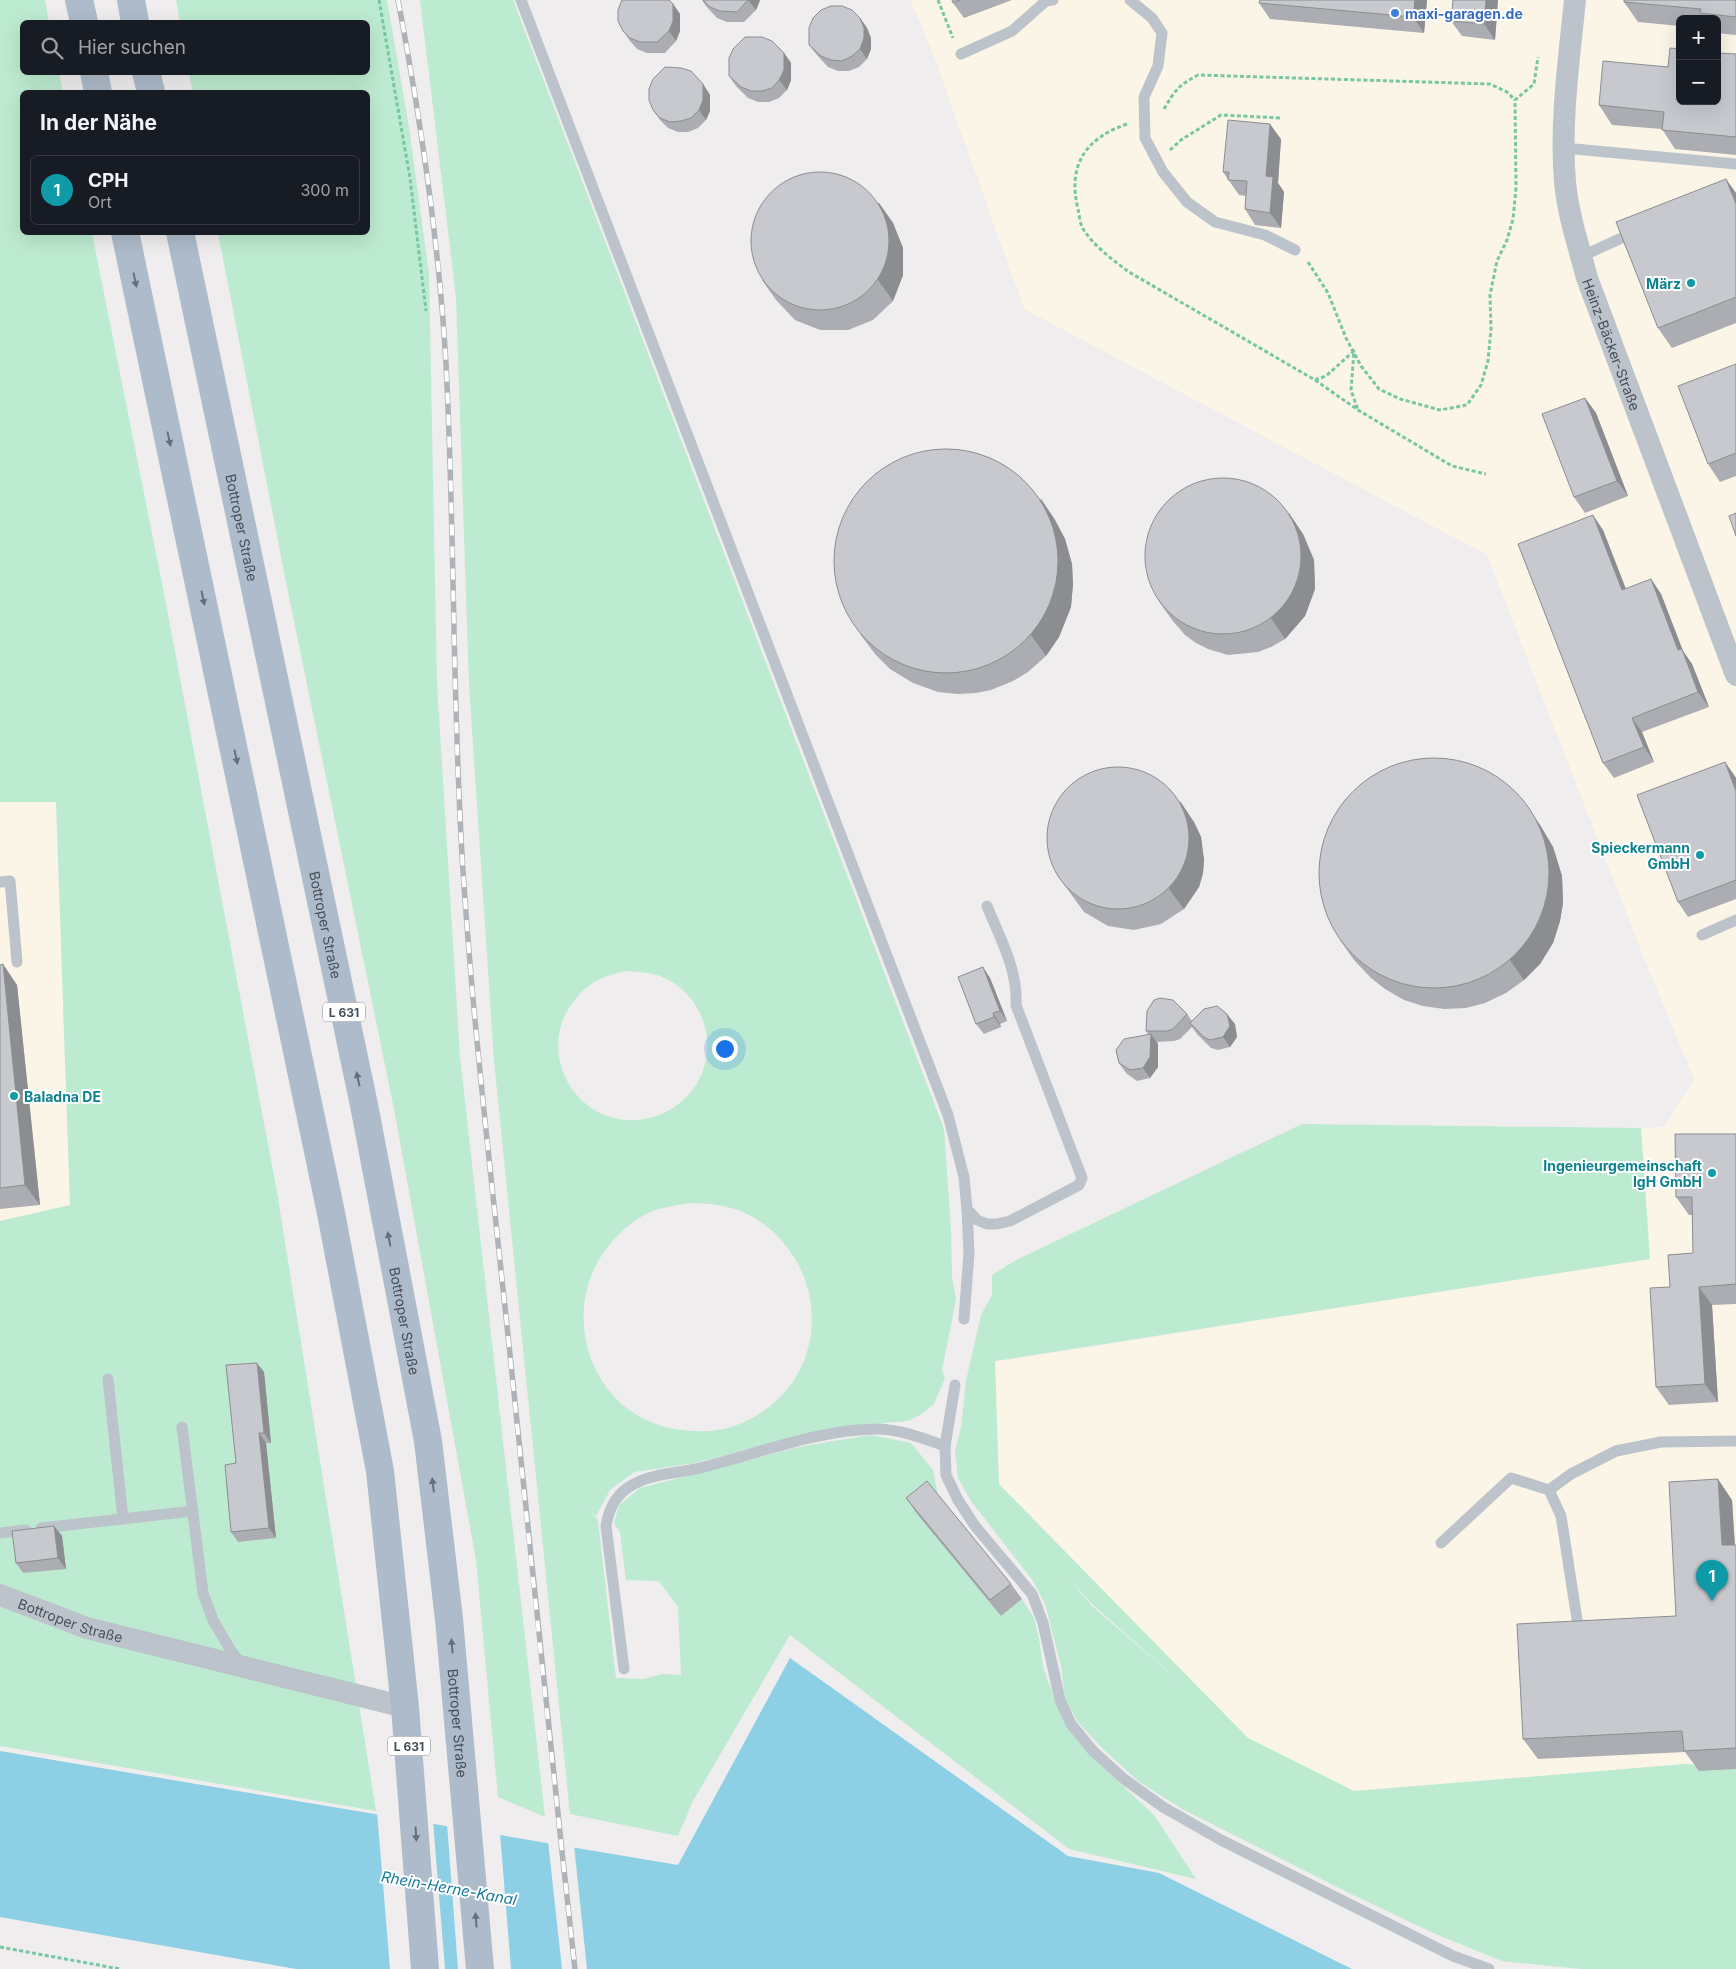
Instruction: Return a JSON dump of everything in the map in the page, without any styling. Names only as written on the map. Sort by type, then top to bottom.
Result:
[{"type":"main road","points":[[79,0],[84,20]]},
{"type":"main road","points":[[130,0],[135,20]]},
{"type":"main road","points":[[95,75],[98,90]]},
{"type":"main road","points":[[147,75],[150,90]]},
{"type":"main road","name":"L 631","points":[[126,235],[331,1213],[380,1471],[405,1707],[425,1969]]},
{"type":"main road","name":"Bottroper Straße","points":[[181,235],[364,1105],[428,1441],[449,1619],[480,1969]]},
{"type":"street","name":"Heinz-Bäcker-Straße","points":[[1575,0],[1567,78],[1564,148],[1566,190],[1588,278],[1736,675]]},
{"type":"street","name":"Bottroper Straße","points":[[0,1595],[87,1628],[405,1707]]},
{"type":"lane","points":[[522,0],[948,1115],[964,1178],[967,1209],[969,1252],[964,1319]]},
{"type":"lane","points":[[961,54],[1012,31],[1046,1],[1053,0]]},
{"type":"lane","points":[[1130,0],[1152,18],[1162,33],[1158,66],[1144,98],[1144,118],[1145,138],[1163,172],[1187,202],[1215,222],[1265,235],[1295,250]]},
{"type":"lane","points":[[1564,148],[1736,164]]},
{"type":"lane","points":[[1582,256],[1646,227]]},
{"type":"lane","points":[[0,882],[10,881],[17,962]]},
{"type":"lane","points":[[967,1209],[976,1220],[987,1224],[1010,1221],[1079,1185],[1082,1178],[1016,1005],[1017,990],[1013,969],[986,906]]},
{"type":"lane","points":[[1702,935],[1736,920]]},
{"type":"lane","points":[[108,1379],[123,1519]]},
{"type":"lane","points":[[955,1385],[945,1446],[946,1475],[958,1500],[975,1526],[1032,1594],[1043,1622],[1060,1700],[1071,1724],[1093,1751],[1124,1780],[1163,1807],[1221,1840],[1453,1956],[1489,1969]]},
{"type":"lane","points":[[182,1427],[203,1593],[213,1620],[231,1651],[244,1666]]},
{"type":"lane","points":[[624,1669],[606,1526],[608,1514],[614,1501],[623,1490],[635,1483],[650,1478],[696,1469],[804,1440],[848,1432],[887,1430],[905,1432],[945,1446]]},
{"type":"lane","points":[[1548,1490],[1571,1474],[1616,1451],[1661,1442],[1736,1441]]},
{"type":"lane","points":[[1441,1543],[1511,1478],[1548,1490],[1561,1516],[1579,1632]]},
{"type":"lane","points":[[0,1533],[193,1511]]},
{"type":"path","points":[[378,0],[410,178],[426,311]]},
{"type":"path","points":[[938,0],[947,26],[961,54]]},
{"type":"path","points":[[1295,250],[1312,266],[1328,293],[1346,338],[1361,366],[1379,389],[1400,399],[1440,410],[1467,405],[1481,385],[1488,361],[1491,329],[1490,295],[1498,261],[1513,220],[1516,188],[1516,100],[1534,84],[1538,57]]},
{"type":"path","points":[[1163,111],[1174,91],[1184,82],[1198,75],[1490,84],[1506,92],[1516,100]]},
{"type":"path","points":[[1163,172],[1163,158],[1181,140],[1221,115],[1281,118]]},
{"type":"path","points":[[1144,118],[1112,129],[1097,139],[1085,152],[1075,172],[1074,195],[1082,227],[1102,252],[1129,272],[1316,380],[1358,410],[1452,466],[1486,474]]},
{"type":"path","points":[[1316,380],[1326,376],[1354,351]]},
{"type":"path","points":[[1354,351],[1351,390],[1358,410]]},
{"type":"path","points":[[0,1946],[120,1969]]},
{"type":"shaded area","points":[[910,0],[1736,0],[1736,658],[1559,177],[1736,678],[1736,1782],[1354,1791],[1248,1738],[999,1485],[994,1362],[1649,1259],[1641,1128],[1664,1127],[1694,1079],[1644,958],[1487,555],[1024,309],[930,46]]},
{"type":"shaded area","points":[[0,802],[56,802],[70,1205],[0,1221]]},
{"type":"green space","points":[[0,0],[45,0],[49,20],[20,20],[20,75],[59,75],[63,90],[20,90],[20,235],[92,235],[163,588],[277,1192],[376,1811],[0,1746],[0,1221],[70,1205],[56,802],[0,802]]},
{"type":"green space","points":[[176,0],[387,0],[409,127],[429,274],[437,683],[460,1056],[545,1817],[498,1797],[476,1560],[394,1109],[286,582],[218,235],[370,235],[370,90],[193,90],[189,75],[370,75],[370,20],[180,20]]},
{"type":"green space","points":[[420,0],[513,0],[944,1129],[951,1230],[952,1276],[956,1300],[942,1370],[945,1378],[934,1404],[922,1414],[908,1421],[849,1426],[695,1463],[634,1472],[610,1490],[596,1516],[589,1510],[598,1520],[616,1678],[644,1679],[662,1674],[681,1675],[678,1607],[659,1581],[626,1580],[620,1532],[614,1523],[619,1505],[640,1488],[803,1446],[871,1435],[911,1443],[933,1470],[938,1496],[1001,1616],[1022,1599],[1034,1618],[1043,1667],[1054,1697],[1095,1760],[1154,1815],[1196,1879],[1069,1849],[790,1635],[693,1801],[678,1836],[570,1814],[494,1061],[469,684],[456,297]],"holes":[[[627,971],[660,976],[674,983],[685,992],[701,1016],[706,1030],[707,1044],[706,1059],[702,1073],[693,1089],[682,1101],[668,1111],[652,1117],[635,1120],[618,1119],[601,1114],[576,1095],[563,1072],[558,1046],[563,1020],[574,1000],[601,979]],[[691,1203],[716,1205],[740,1211],[756,1219],[780,1238],[797,1262],[808,1288],[812,1316],[809,1344],[800,1370],[783,1394],[759,1414],[748,1420],[736,1426],[710,1431],[688,1431],[665,1427],[651,1422],[628,1409],[609,1391],[596,1369],[587,1346],[584,1320],[586,1295],[593,1270],[616,1237],[626,1227],[650,1212],[665,1207]]]},
{"type":"green space","points":[[1302,1124],[1641,1128],[1650,1259],[995,1361],[999,1484],[1248,1738],[1354,1791],[1685,1764],[1736,1766],[1736,1969],[1582,1969],[1502,1961],[1433,1933],[1182,1809],[1138,1781],[1101,1747],[1078,1722],[1065,1699],[1061,1666],[1045,1604],[1033,1581],[971,1501],[958,1478],[955,1451],[961,1427],[966,1381],[981,1315],[992,1295],[992,1275],[1016,1260]],"holes":[[[1067,1576],[1092,1604],[1186,1687],[1092,1606]]]},
{"type":"water","name":"Rhein-Herne-Kanal","points":[[790,1658],[1068,1856],[1159,1873],[1352,1969],[296,1969],[0,1917],[0,1751],[678,1865]]},
{"type":"pier","points":[[377,1812],[433,1821],[445,1969],[390,1969]]},
{"type":"pier","points":[[447,1824],[500,1833],[511,1969],[458,1969]]},
{"type":"pier","points":[[548,1841],[574,1845],[587,1969],[562,1969]]},
{"type":"building","points":[[622,0],[669,0],[673,4],[673,21],[669,31],[657,42],[640,42],[630,38],[623,31],[618,21],[618,10]]},
{"type":"building","points":[[703,0],[748,0],[737,12],[720,11],[710,7]]},
{"type":"building","points":[[1260,0],[1415,0],[1413,17],[1259,3]]},
{"type":"building","points":[[1453,0],[1486,0],[1484,24],[1451,21]]},
{"type":"building","points":[[1624,0],[1736,0],[1736,17],[1700,13],[1701,9],[1624,2]]},
{"type":"building","points":[[831,6],[842,6],[852,10],[860,18],[864,28],[864,38],[860,49],[842,61],[831,60],[821,56],[809,45],[809,28],[813,18],[821,10]]},
{"type":"building","points":[[745,37],[762,37],[772,41],[784,53],[784,70],[772,88],[762,91],[751,91],[741,87],[729,76],[729,58],[733,49]]},
{"type":"building","points":[[1670,48],[1676,49],[1676,105],[1721,105],[1721,53],[1736,54],[1736,137],[1662,130],[1664,112],[1599,105],[1603,61],[1668,67]]},
{"type":"building","points":[[665,67],[691,71],[703,84],[703,100],[699,110],[691,118],[670,122],[660,118],[653,110],[649,100],[649,89],[653,79]]},
{"type":"building","points":[[1228,120],[1270,124],[1266,176],[1273,177],[1270,213],[1245,209],[1247,181],[1228,180],[1229,172],[1223,172]]},
{"type":"building","points":[[820,172],[834,173],[847,177],[859,183],[869,192],[878,202],[884,214],[888,227],[888,255],[884,268],[878,280],[869,290],[859,299],[847,305],[834,309],[820,310],[806,309],[793,305],[781,299],[771,290],[762,280],[756,268],[752,255],[751,241],[752,227],[756,214],[762,202],[771,192],[781,183],[793,177],[806,173]]},
{"type":"building","name":"März","points":[[1726,179],[1736,204],[1736,297],[1658,328],[1616,222]]},
{"type":"building","points":[[1736,364],[1736,453],[1708,464],[1678,386]]},
{"type":"building","points":[[1585,398],[1617,481],[1574,497],[1542,414]]},
{"type":"building","points":[[935,449],[957,449],[979,453],[999,462],[1017,474],[1033,490],[1045,508],[1054,528],[1058,561],[1054,594],[1050,604],[1033,632],[1017,648],[999,660],[979,669],[957,673],[935,673],[913,669],[893,660],[875,648],[859,632],[847,614],[838,594],[834,572],[834,550],[838,528],[847,508],[859,490],[875,474],[893,462],[913,453]]},
{"type":"building","points":[[1215,478],[1231,478],[1246,481],[1260,487],[1283,506],[1292,519],[1298,533],[1301,556],[1300,571],[1292,593],[1273,616],[1260,625],[1246,631],[1231,634],[1215,634],[1200,631],[1186,625],[1163,606],[1154,593],[1148,579],[1145,564],[1145,548],[1148,533],[1154,519],[1173,496],[1186,487],[1200,481]]},
{"type":"building","points":[[1736,513],[1736,536],[1729,516]]},
{"type":"building","points":[[1593,515],[1622,590],[1651,579],[1678,650],[1682,649],[1698,692],[1632,718],[1644,747],[1603,763],[1518,544]]},
{"type":"building","points":[[1434,758],[1467,763],[1478,767],[1507,784],[1523,800],[1535,819],[1544,840],[1549,873],[1544,906],[1540,917],[1523,946],[1507,962],[1488,974],[1467,983],[1434,988],[1401,983],[1390,979],[1361,962],[1345,946],[1333,927],[1324,906],[1319,873],[1324,840],[1328,829],[1345,800],[1361,784],[1380,772],[1401,763]]},
{"type":"building","name":"Spieckermann GmbH","points":[[1725,762],[1736,791],[1736,880],[1678,902],[1637,795]]},
{"type":"building","points":[[1118,767],[1132,768],[1145,772],[1168,788],[1184,811],[1188,824],[1188,852],[1184,865],[1168,888],[1145,904],[1132,908],[1118,909],[1104,908],[1091,904],[1068,888],[1052,865],[1048,852],[1047,838],[1048,824],[1052,811],[1068,788],[1091,772],[1104,768]]},
{"type":"building","points":[[3,964],[25,1185],[0,1188],[0,965]]},
{"type":"building","points":[[983,967],[1000,1011],[993,1013],[994,1017],[976,1024],[958,977]]},
{"type":"building","points":[[1160,998],[1173,1000],[1187,1014],[1173,1029],[1167,1031],[1146,1031],[1147,1011],[1154,1000]]},
{"type":"building","points":[[1217,1006],[1227,1014],[1230,1026],[1223,1037],[1210,1040],[1204,1037],[1190,1023],[1204,1009]]},
{"type":"building","points":[[1151,1034],[1150,1057],[1143,1068],[1130,1070],[1119,1063],[1116,1050],[1124,1039]]},
{"type":"building","points":[[1675,1134],[1736,1134],[1736,1284],[1699,1287],[1705,1384],[1656,1387],[1650,1288],[1670,1287],[1668,1255],[1693,1253],[1692,1197],[1676,1197]]},
{"type":"building","points":[[257,1363],[264,1433],[259,1433],[269,1528],[231,1532],[225,1465],[236,1463],[226,1365]]},
{"type":"building","points":[[1718,1479],[1722,1545],[1736,1545],[1736,1748],[1684,1751],[1682,1731],[1523,1739],[1517,1624],[1676,1616],[1669,1482]]},
{"type":"building","points":[[927,1481],[1011,1584],[990,1600],[906,1498]]},
{"type":"building","points":[[54,1526],[58,1558],[16,1563],[12,1531]]},
{"type":"railway","points":[[398,0],[421,136],[439,273],[449,427],[459,808],[467,928],[483,1099],[575,1969]]},
{"type":"place","name":"maxi-garagen.de","points":[[1395,13]]},
{"type":"place","name":"März","points":[[1691,283]]},
{"type":"place","name":"Spieckermann GmbH","points":[[1700,855]]},
{"type":"place","name":"Baladna DE","points":[[14,1096]]},
{"type":"place","name":"Ingenieurgemeinschaft IgH GmbH","points":[[1712,1173]]},
{"type":"place","name":"CPH","points":[[1712,1601]]}]
